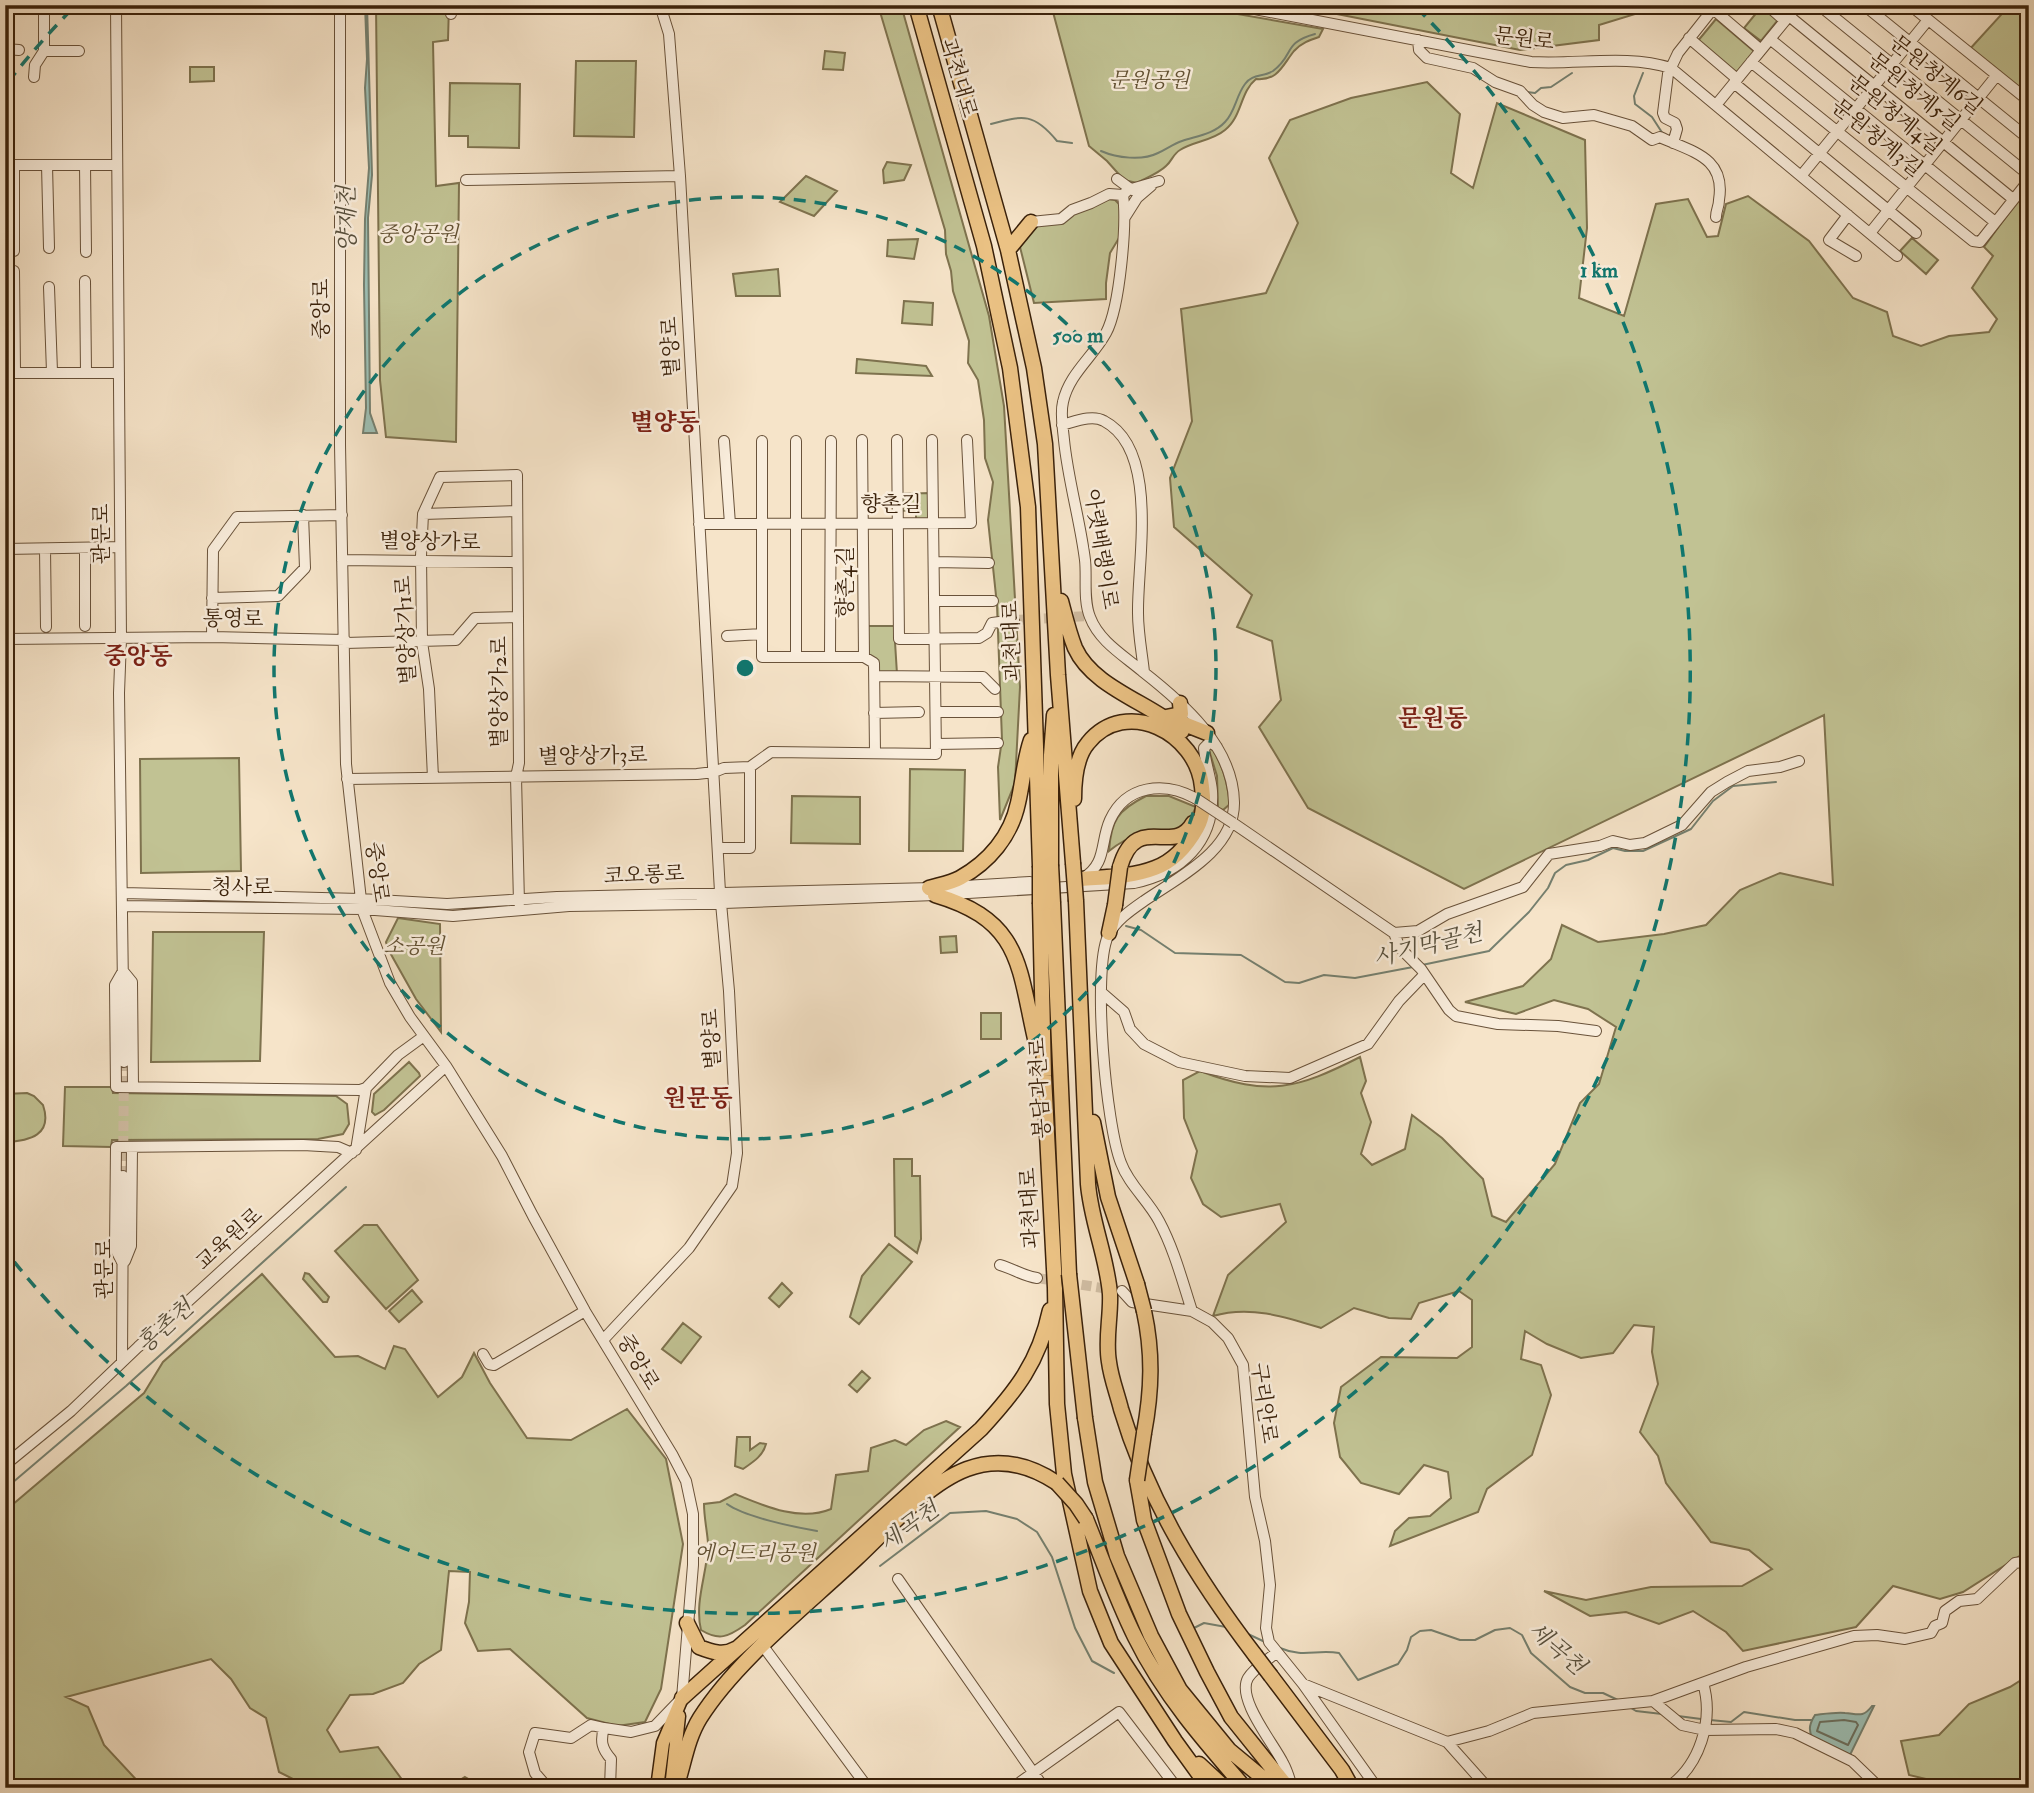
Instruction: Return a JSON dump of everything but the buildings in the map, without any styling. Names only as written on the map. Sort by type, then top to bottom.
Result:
[{"type":"highway","name":"과천대로","points":[[916,5],[984,246],[1010,368],[1028,507],[1035,729],[1045,866],[1044,1076],[1055,1288]]},
{"type":"highway","name":"과천대로","points":[[943,10],[1008,250],[1034,368],[1045,444],[1058,676],[1079,933]]},
{"type":"highway","points":[[1008,250],[1038,221]]},
{"type":"highway","points":[[1054,576],[1076,650],[1089,667],[1109,684],[1178,728],[1194,743],[1205,761]]},
{"type":"highway","points":[[1045,866],[1058,676]]},
{"type":"highway","points":[[1162,717],[1181,714],[1180,703]]},
{"type":"highway","points":[[1162,717],[1183,722],[1207,733]]},
{"type":"highway","points":[[1073,863],[1074,793],[1078,761],[1088,742],[1116,723],[1150,725],[1175,736],[1187,747],[1201,778],[1198,815],[1190,829],[1181,836],[1144,837],[1136,841],[1124,854],[1120,867],[1119,911],[1109,933]]},
{"type":"highway","points":[[932,892],[959,879],[999,847],[1018,806],[1027,750],[1035,729]]},
{"type":"highway","points":[[1081,880],[1135,873],[1171,860],[1183,849],[1200,821],[1203,811],[1199,796]]},
{"type":"highway","points":[[932,892],[961,902],[996,927],[1009,945],[1024,980],[1044,1076]]},
{"type":"highway","name":"봉담과천로","points":[[1046,904],[1069,1274],[1095,1482],[1116,1556],[1151,1636],[1180,1690],[1229,1750],[1275,1788]]},
{"type":"highway","points":[[1079,933],[1086,958],[1094,1125],[1108,1197],[1137,1284],[1150,1340],[1150,1401],[1137,1480],[1144,1520],[1179,1614],[1231,1717],[1289,1786]]},
{"type":"highway","points":[[1079,933],[1090,1209],[1110,1295],[1107,1347],[1112,1377],[1137,1456],[1162,1513],[1196,1572],[1342,1770],[1352,1788]]},
{"type":"highway","points":[[682,1698],[981,1429],[1009,1398],[1030,1368],[1047,1325],[1055,1288]]},
{"type":"highway","points":[[1055,1288],[1057,1404],[1064,1474],[1090,1591],[1111,1643],[1209,1788]]},
{"type":"highway","points":[[673,1788],[699,1720],[720,1690],[763,1646],[922,1498],[965,1469],[1013,1463],[1032,1469],[1057,1483],[1076,1504],[1086,1519],[1135,1637],[1160,1681],[1204,1740],[1245,1788]]},
{"type":"highway","points":[[687,1623],[699,1647],[714,1653],[728,1653],[739,1647]]},
{"type":"highway","points":[[682,1698],[693,1700],[720,1690]]},
{"type":"highway","points":[[1175,1741],[1225,1788]]},
{"type":"main road","points":[[657,1788],[663,1743],[682,1698]]},
{"type":"main road","points":[[673,1788],[673,1760],[682,1698]]},
{"type":"main road","points":[[661,1754],[668,1752],[673,1760]]},
{"type":"street","points":[[34,77],[35,65],[44,51],[44,5]]},
{"type":"street","name":"관문로","points":[[116,5],[121,639],[119,693],[124,1062]]},
{"type":"street","name":"중앙로","points":[[340,5],[342,560],[347,779],[361,904],[390,983],[502,1156],[585,1311],[686,1481],[693,1514],[693,1566],[682,1698]]},
{"type":"street","name":"별양로","points":[[603,1340],[689,1248],[732,1186],[737,1153],[680,176],[669,34],[660,5]]},
{"type":"street","name":"문원로","points":[[1234,5],[1531,62],[1638,61],[1671,68],[1898,256]]},
{"type":"street","name":"문원청계5길","points":[[1767,5],[1875,85],[2013,199]]},
{"type":"street","points":[[1716,105],[1798,5]]},
{"type":"street","name":"문원청계6길","points":[[1819,5],[2029,177]]},
{"type":"street","points":[[1864,5],[2029,139]]},
{"type":"street","points":[[1910,5],[2029,101]]},
{"type":"street","points":[[1674,141],[1677,129],[1675,123],[1665,118],[1663,113],[1668,75],[1678,53],[1715,7],[1761,50]]},
{"type":"street","points":[[1801,176],[1928,20]]},
{"type":"street","points":[[1689,38],[1735,81],[1916,233]]},
{"type":"street","name":"문원청계4길","points":[[1770,39],[1995,222]]},
{"type":"street","points":[[1418,40],[1419,50],[1427,58],[1473,68],[1495,82],[1520,91],[1544,112],[1563,118],[1594,116],[1632,126],[1652,140],[1660,136],[1674,141],[1710,161],[1718,176],[1720,200],[1716,217]]},
{"type":"street","points":[[5,49],[19,50]]},
{"type":"street","points":[[44,51],[79,51]]},
{"type":"street","name":"문원청계3길","points":[[1751,62],[1973,241],[1980,242],[1995,222]]},
{"type":"street","points":[[1870,233],[1997,75]]},
{"type":"street","points":[[14,251],[10,165],[117,165]]},
{"type":"street","points":[[47,165],[49,248]]},
{"type":"street","points":[[85,165],[86,252]]},
{"type":"street","points":[[467,180],[680,176]]},
{"type":"street","points":[[1995,222],[2029,177]]},
{"type":"street","name":"아랫배랭이로","points":[[1038,221],[1060,219],[1072,210],[1108,194],[1129,196],[1114,312],[1107,331],[1069,384],[1062,405],[1066,461],[1084,558],[1089,616],[1106,643],[1180,703],[1207,733],[1226,761],[1232,781],[1233,823]]},
{"type":"street","points":[[1848,215],[1829,240],[1856,256]]},
{"type":"street","points":[[14,271],[10,373],[119,373]]},
{"type":"street","points":[[85,281],[86,372]]},
{"type":"street","points":[[49,287],[52,372]]},
{"type":"street","points":[[1062,425],[1089,418],[1103,420],[1117,431],[1134,462],[1142,504],[1138,613],[1144,672]]},
{"type":"street","name":"향촌4길","points":[[862,440],[864,657],[874,663],[875,753]]},
{"type":"street","points":[[897,440],[899,639],[979,638],[992,623],[1014,620]]},
{"type":"street","points":[[932,440],[936,749]]},
{"type":"street","name":"향촌길","points":[[699,524],[971,523],[967,440]]},
{"type":"street","points":[[724,441],[730,524]]},
{"type":"street","points":[[762,441],[762,657],[864,657]]},
{"type":"street","points":[[796,441],[796,657]]},
{"type":"street","points":[[830,656],[831,441]]},
{"type":"street","name":"별양상가2로","points":[[517,475],[519,763],[516,777],[519,904]]},
{"type":"street","name":"별양상가1로","points":[[433,778],[429,690],[422,642],[423,514],[440,477],[517,475]]},
{"type":"street","points":[[423,514],[517,511]]},
{"type":"street","points":[[212,598],[278,596],[305,568],[303,515]]},
{"type":"street","points":[[212,637],[213,550],[237,517],[342,515]]},
{"type":"street","points":[[6,628],[6,548],[120,547]]},
{"type":"street","points":[[85,548],[85,626]]},
{"type":"street","points":[[46,549],[46,626]]},
{"type":"street","name":"별양상가로","points":[[342,560],[517,562]]},
{"type":"street","points":[[933,562],[989,563]]},
{"type":"street","points":[[934,601],[993,601]]},
{"type":"street","name":"통영로","points":[[5,639],[212,637],[422,642],[456,640],[475,618],[518,617]]},
{"type":"street","points":[[727,636],[762,634]]},
{"type":"street","points":[[874,676],[983,677],[995,689]]},
{"type":"street","points":[[874,713],[919,712]]},
{"type":"street","points":[[936,712],[998,712]]},
{"type":"street","points":[[714,772],[724,768],[750,767],[772,752],[875,753],[998,743]]},
{"type":"street","points":[[361,904],[453,916],[519,904],[569,906],[721,903],[1134,883],[1154,879],[1186,858],[1208,828],[1212,797],[1204,748],[1210,743],[1217,748]]},
{"type":"street","points":[[1394,933],[1418,931],[1447,914],[1523,887],[1549,854],[1600,846],[1613,841],[1630,845],[1645,843],[1682,825],[1711,792],[1748,771],[1780,767],[1799,761]]},
{"type":"street","points":[[718,848],[750,848],[750,767]]},
{"type":"street","name":"별양상가3로","points":[[347,779],[714,772]]},
{"type":"street","points":[[932,892],[1081,880],[1097,868],[1109,822],[1117,808],[1142,789],[1173,789],[1199,796],[1233,823],[1394,933],[1399,948],[1412,958],[1449,1010],[1457,1016],[1497,1024],[1558,1026],[1595,1031]]},
{"type":"street","points":[[1119,911],[1199,863],[1220,844],[1233,823]]},
{"type":"street","name":"코오롱로","points":[[519,904],[720,892],[932,892]]},
{"type":"street","name":"청사로","points":[[123,893],[361,904]]},
{"type":"street","name":"청사로","points":[[123,906],[361,904]]},
{"type":"street","points":[[1109,933],[1102,956],[1101,992],[1114,1145],[1122,1167],[1157,1218],[1171,1247],[1192,1311],[1132,1302],[1122,1291]]},
{"type":"street","points":[[133,1087],[132,982],[123,971],[115,985],[116,1087],[360,1090],[366,1088],[398,1055],[424,1037]]},
{"type":"street","points":[[1101,992],[1124,1012],[1130,1029],[1143,1044],[1180,1062],[1245,1076],[1290,1078],[1368,1044],[1423,972]]},
{"type":"street","name":"교육원로","points":[[5,1465],[71,1411],[446,1066]]},
{"type":"street","points":[[123,1264],[116,1248],[116,1147],[303,1145],[338,1147],[354,1152],[366,1088]]},
{"type":"street","points":[[123,1264],[131,1246],[132,1147]]},
{"type":"street","name":"관문로","points":[[122,1362],[123,1176]]},
{"type":"street","points":[[1000,1265],[1021,1276],[1037,1279]]},
{"type":"street","points":[[483,1354],[489,1364],[494,1365],[585,1311]]},
{"type":"street","name":"구리안로","points":[[1192,1311],[1212,1322],[1228,1338],[1243,1365],[1255,1497],[1265,1541],[1270,1585],[1266,1628],[1269,1642],[1277,1651]]},
{"type":"street","points":[[1447,1742],[1489,1731],[1533,1713],[1653,1701],[1746,1667],[1854,1636],[1877,1635],[1905,1639],[1931,1633],[1935,1626],[1942,1623],[1945,1611],[1959,1601],[1977,1599],[2015,1563],[2029,1561]]},
{"type":"street","points":[[898,1579],[1044,1788]]},
{"type":"street","points":[[763,1646],[868,1788]]},
{"type":"street","points":[[1289,1786],[1284,1763],[1256,1717],[1245,1688],[1248,1678],[1277,1651],[1318,1703],[1377,1788]]},
{"type":"street","points":[[1667,1788],[1692,1762],[1706,1723],[1709,1702],[1703,1683]]},
{"type":"street","points":[[1303,1684],[1447,1742],[1488,1788]]},
{"type":"street","points":[[1318,1703],[1326,1693]]},
{"type":"street","points":[[548,1788],[535,1773],[528,1752],[535,1733],[571,1738],[590,1725],[631,1732],[655,1726],[682,1698]]},
{"type":"street","points":[[1653,1701],[1682,1725],[1706,1723],[1795,1733],[1852,1761],[1880,1788]]},
{"type":"street","points":[[1012,1788],[1119,1712],[1177,1788]]},
{"type":"street","points":[[604,1728],[601,1742],[604,1752],[611,1759],[610,1788]]},
{"type":"green space","name":"중앙공원","points":[[376,5],[449,5],[448,40],[433,42],[436,186],[459,183],[456,442],[386,437],[380,380]]},
{"type":"green space","points":[[878,5],[901,5],[989,316],[1004,406],[1020,687],[1015,783],[1000,820],[998,767],[1002,740],[997,605],[988,520],[993,482],[985,458],[984,420],[978,380],[968,363],[969,341],[953,291],[946,254],[945,230]]},
{"type":"green space","name":"문원공원","points":[[1053,5],[1186,5],[1323,29],[1319,37],[1297,48],[1275,75],[1256,79],[1251,84],[1235,118],[1225,130],[1180,150],[1163,169],[1137,183],[1124,180],[1089,146]]},
{"type":"green space","points":[[1291,5],[1657,5],[1655,8],[1599,25],[1599,40],[1520,50]]},
{"type":"green space","points":[[1995,5],[2029,5],[2029,100],[1969,50],[2001,15]]},
{"type":"green space","points":[[1762,6],[1778,20],[1761,41],[1744,28]]},
{"type":"green space","points":[[1716,19],[1756,53],[1736,76],[1697,42]]},
{"type":"green space","points":[[825,51],[845,53],[843,70],[823,69]]},
{"type":"green space","points":[[576,61],[636,61],[634,137],[574,136]]},
{"type":"green space","points":[[190,67],[214,67],[214,81],[190,82]]},
{"type":"green space","points":[[1427,82],[1460,114],[1451,173],[1473,188],[1497,103],[1585,140],[1587,228],[1579,298],[1624,316],[1656,204],[1688,199],[1707,237],[1718,236],[1726,204],[1748,196],[1809,241],[1853,298],[1887,312],[1893,336],[1921,346],[1949,336],[1989,332],[1997,319],[1972,288],[1993,256],[1984,247],[2029,185],[2029,1550],[1963,1592],[1940,1599],[1893,1586],[1856,1627],[1743,1651],[1726,1632],[1693,1611],[1659,1624],[1626,1612],[1590,1616],[1544,1591],[1586,1600],[1651,1587],[1742,1586],[1772,1569],[1749,1550],[1711,1542],[1666,1483],[1658,1456],[1640,1432],[1658,1384],[1652,1352],[1654,1327],[1634,1325],[1613,1353],[1581,1358],[1547,1344],[1525,1331],[1521,1359],[1541,1365],[1551,1395],[1532,1455],[1487,1489],[1478,1512],[1390,1546],[1395,1531],[1409,1518],[1430,1516],[1451,1498],[1448,1472],[1424,1465],[1399,1494],[1361,1483],[1340,1457],[1334,1423],[1341,1387],[1381,1357],[1457,1358],[1472,1347],[1472,1300],[1459,1291],[1419,1303],[1411,1319],[1389,1318],[1354,1308],[1321,1328],[1281,1316],[1254,1312],[1213,1316],[1228,1275],[1286,1222],[1280,1204],[1221,1217],[1203,1204],[1191,1178],[1197,1151],[1184,1118],[1183,1080],[1200,1071],[1245,1084],[1282,1086],[1318,1076],[1360,1057],[1366,1081],[1361,1093],[1371,1122],[1361,1154],[1372,1165],[1405,1149],[1412,1115],[1442,1138],[1483,1179],[1492,1216],[1506,1222],[1555,1164],[1580,1103],[1599,1084],[1616,1027],[1588,1009],[1554,1000],[1516,1014],[1465,1002],[1523,986],[1551,959],[1562,925],[1598,942],[1664,934],[1706,925],[1740,890],[1780,873],[1833,885],[1824,715],[1464,889],[1308,808],[1259,727],[1281,700],[1272,641],[1237,627],[1252,595],[1174,527],[1170,478],[1192,421],[1181,309],[1266,293],[1298,223],[1269,158],[1290,120],[1351,98]]},
{"type":"green space","points":[[450,83],[520,84],[519,148],[468,147],[468,136],[449,136]]},
{"type":"green space","points":[[887,162],[911,165],[904,180],[884,183],[883,170]]},
{"type":"green space","points":[[806,176],[837,191],[814,216],[780,202]]},
{"type":"green space","points":[[1108,199],[1115,200],[1121,206],[1119,238],[1110,253],[1106,299],[1034,303],[1016,231]]},
{"type":"green space","points":[[1912,238],[1938,260],[1926,274],[1900,251]]},
{"type":"green space","points":[[918,239],[914,259],[887,256],[888,240]]},
{"type":"green space","points":[[778,269],[780,296],[736,296],[733,274]]},
{"type":"green space","points":[[904,301],[933,303],[932,325],[902,323]]},
{"type":"green space","points":[[857,359],[926,366],[932,376],[856,373]]},
{"type":"green space","points":[[929,493],[930,522],[916,522],[916,510],[898,511],[898,494]]},
{"type":"green space","points":[[867,626],[894,626],[897,674],[879,674],[866,655]]},
{"type":"green space","points":[[1210,746],[1221,766],[1227,788],[1230,804],[1223,810],[1218,808],[1217,776],[1208,747]]},
{"type":"green space","points":[[239,758],[241,871],[141,873],[140,759]]},
{"type":"green space","points":[[910,769],[965,770],[963,851],[909,851]]},
{"type":"green space","points":[[792,796],[860,797],[860,844],[791,843]]},
{"type":"green space","points":[[1146,796],[1169,796],[1196,807],[1190,819],[1178,832],[1134,836],[1109,851],[1112,831],[1118,817],[1129,806]]},
{"type":"green space","name":"소공원","points":[[398,918],[440,924],[441,1032],[416,999],[388,949],[386,942]]},
{"type":"green space","points":[[153,932],[264,932],[260,1061],[151,1062]]},
{"type":"green space","points":[[956,936],[957,952],[941,953],[940,937]]},
{"type":"green space","points":[[981,1013],[1001,1013],[1001,1039],[981,1039]]},
{"type":"green space","points":[[409,1062],[420,1076],[384,1110],[375,1115],[372,1112],[374,1094]]},
{"type":"green space","points":[[65,1087],[112,1087],[113,1093],[336,1096],[347,1104],[349,1124],[343,1134],[318,1139],[112,1140],[111,1147],[63,1146]]},
{"type":"green space","points":[[27,1093],[43,1105],[45,1123],[42,1130],[31,1138],[5,1142],[5,1094]]},
{"type":"green space","points":[[894,1159],[912,1159],[912,1176],[920,1176],[921,1239],[917,1253],[895,1236]]},
{"type":"green space","points":[[364,1225],[377,1225],[418,1280],[386,1309],[335,1251]]},
{"type":"green space","points":[[889,1244],[912,1262],[859,1324],[850,1317],[862,1276]]},
{"type":"green space","points":[[305,1273],[309,1274],[329,1297],[327,1302],[323,1302],[303,1279]]},
{"type":"green space","points":[[262,1274],[335,1357],[358,1356],[385,1369],[394,1346],[405,1349],[438,1397],[462,1377],[474,1353],[490,1383],[527,1438],[571,1440],[627,1409],[666,1459],[683,1544],[661,1689],[645,1722],[617,1726],[587,1718],[510,1649],[478,1651],[465,1623],[470,1572],[449,1571],[441,1650],[419,1664],[403,1683],[373,1694],[350,1695],[327,1730],[340,1752],[378,1747],[406,1785],[412,1788],[311,1788],[279,1772],[266,1718],[250,1708],[231,1679],[211,1659],[66,1697],[88,1707],[104,1745],[144,1788],[5,1788],[5,1511],[144,1393],[163,1362]]},
{"type":"green space","points":[[782,1283],[792,1293],[779,1307],[769,1298]]},
{"type":"green space","points":[[412,1290],[422,1302],[399,1322],[389,1311]]},
{"type":"green space","points":[[683,1323],[701,1337],[681,1363],[662,1349]]},
{"type":"green space","points":[[862,1371],[870,1378],[857,1392],[849,1385]]},
{"type":"green space","name":"에어드리공원","points":[[946,1421],[960,1427],[745,1625],[723,1636],[713,1636],[701,1630],[699,1608],[708,1543],[704,1504],[720,1502],[735,1494],[782,1511],[807,1514],[831,1509],[836,1475],[868,1471],[871,1448],[895,1440],[906,1445],[924,1430]]},
{"type":"green space","points":[[737,1437],[750,1437],[750,1450],[760,1443],[766,1444],[760,1455],[743,1469],[735,1466]]},
{"type":"green space","points":[[2029,1675],[2029,1788],[1987,1788],[1985,1783],[1960,1787],[1909,1775],[1901,1741],[1939,1735],[1969,1704],[2010,1687]]},
{"type":"green space","points":[[465,1777],[484,1788],[447,1788]]},
{"type":"water","points":[[365,5],[372,175],[368,218],[370,413],[377,433],[363,433],[366,408],[365,219],[369,168]]},
{"type":"water","points":[[1872,1706],[1850,1755],[1812,1737],[1810,1726],[1815,1715],[1860,1714]]},
{"type":"waterway","points":[[1101,151],[1122,157],[1145,157],[1216,129],[1228,118],[1248,81],[1273,71],[1293,45],[1315,34]]},
{"type":"waterway","points":[[1527,92],[1535,93],[1541,88],[1551,87],[1572,73]]},
{"type":"waterway","points":[[1643,73],[1634,96],[1635,104],[1652,117],[1663,134]]},
{"type":"waterway","points":[[991,124],[1012,119],[1028,119],[1042,125],[1057,141],[1072,143]]},
{"type":"waterway","name":"사기막골천","points":[[1422,965],[1489,951],[1529,912],[1548,888],[1555,873],[1566,865],[1588,860],[1613,848],[1643,851],[1691,829],[1713,801],[1733,786],[1776,782]]},
{"type":"waterway","name":"사기막골천","points":[[1126,926],[1141,930],[1175,953],[1241,955],[1285,982],[1299,983],[1324,975],[1355,978],[1413,967]]},
{"type":"waterway","name":"홍촌천","points":[[5,1489],[126,1386],[346,1187]]},
{"type":"waterway","name":"세곡천","points":[[727,1504],[757,1517],[817,1531]]},
{"type":"waterway","name":"세곡천","points":[[880,1566],[950,1513],[986,1511],[1017,1519],[1037,1532],[1052,1557],[1075,1628],[1092,1661],[1114,1673]]},
{"type":"waterway","name":"세곡천","points":[[1192,1629],[1204,1623],[1226,1627]]},
{"type":"waterway","name":"세곡천","points":[[1280,1648],[1303,1653],[1339,1653],[1358,1680],[1398,1664],[1411,1637],[1420,1631],[1431,1630],[1460,1640],[1475,1640],[1495,1630],[1510,1628],[1522,1635],[1531,1653],[1570,1687],[1585,1693],[1603,1693],[1620,1701]]},
{"type":"waterway","name":"세곡천","points":[[1248,1634],[1265,1642]]},
{"type":"waterway","name":"세곡천","points":[[1631,1708],[1662,1714]]},
{"type":"waterway","name":"세곡천","points":[[1710,1720],[1731,1722],[1744,1712],[1812,1720]]},
{"type":"waterway","name":"세곡천","points":[[1678,1716],[1701,1719]]},
{"type":"tunnel","points":[[1014,620],[1089,616]]},
{"type":"tunnel","points":[[123,1176],[124,1062]]},
{"type":"tunnel","points":[[1037,1278],[1122,1291]]},
{"type":"district","name":"별양동","points":[[665,422]]},
{"type":"district","name":"중앙동","points":[[138,656]]},
{"type":"district","name":"문원동","points":[[1433,718]]},
{"type":"district","name":"원문동","points":[[698,1098]]},
{"type":"water label","name":"양재천","points":[[347,219]]}]
